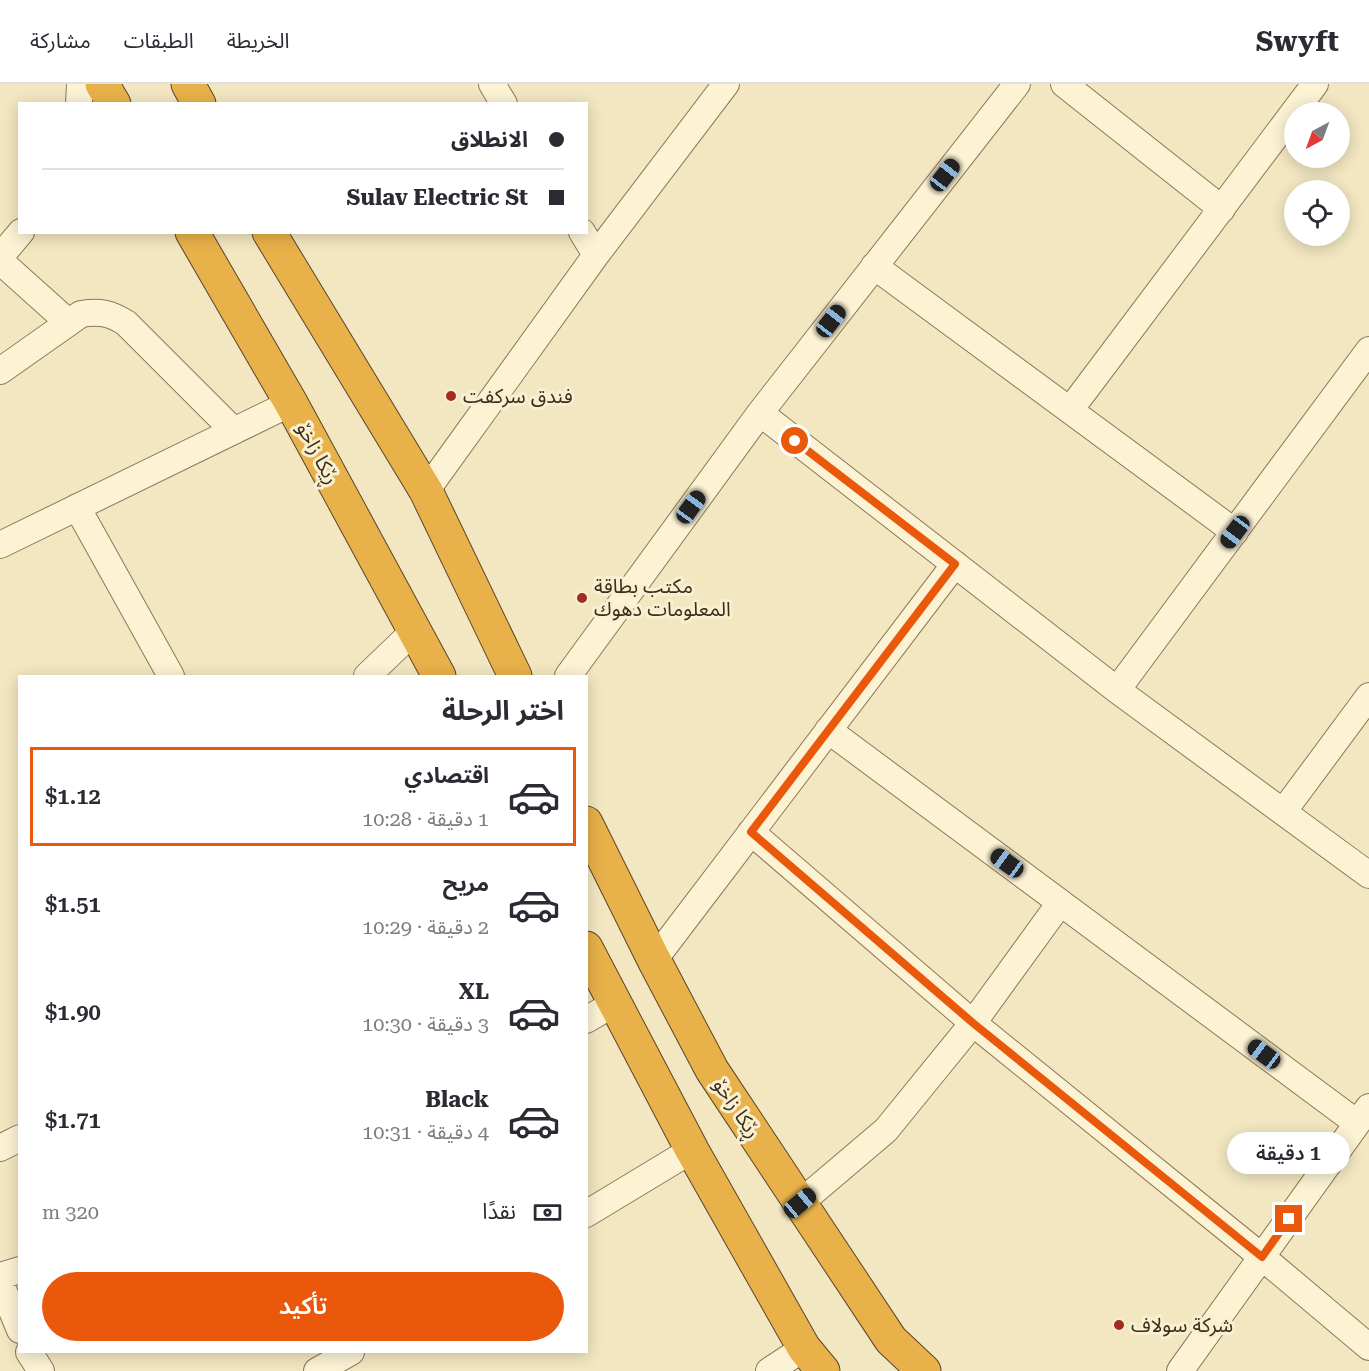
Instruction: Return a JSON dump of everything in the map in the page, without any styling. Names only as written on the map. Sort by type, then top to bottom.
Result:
[{"type":"highway","points":[[102,84],[113,102]]},
{"type":"highway","points":[[188,84],[198,102]]},
{"type":"highway","name":"ڕێکا زاخۆ","points":[[193,234],[291,403],[438,675]]},
{"type":"highway","points":[[270,234],[426,491],[515,675]]},
{"type":"highway","name":"ڕێکا زاخۆ","points":[[588,826],[654,960],[712,1070],[891,1340],[924,1371]]},
{"type":"highway","points":[[588,952],[692,1150],[813,1359]]},
{"type":"street","points":[[79,102],[81,84]]},
{"type":"street","points":[[492,84],[503,102]]},
{"type":"street","points":[[426,491],[596,255],[726,84]]},
{"type":"street","points":[[569,675],[760,413],[1017,84]]},
{"type":"street","points":[[1064,84],[1222,209]]},
{"type":"street","points":[[1070,410],[1315,84]]},
{"type":"street","points":[[0,257],[19,234]]},
{"type":"street","points":[[583,234],[596,255]]},
{"type":"street","points":[[0,261],[68,322]]},
{"type":"street","points":[[874,266],[1235,532]]},
{"type":"street","points":[[0,371],[68,322],[89,312],[112,314],[126,323],[234,430]]},
{"type":"street","points":[[1117,690],[1369,350]]},
{"type":"street","points":[[0,545],[291,403]]},
{"type":"street","points":[[760,413],[1117,690],[1369,875]]},
{"type":"street","points":[[77,507],[170,675]]},
{"type":"street","points":[[654,960],[955,564]]},
{"type":"street","points":[[371,675],[414,631]]},
{"type":"street","points":[[1283,812],[1369,696]]},
{"type":"street","points":[[828,730],[1060,903],[1363,1115],[1180,1371]]},
{"type":"street","points":[[751,832],[973,1023],[1262,1257],[1369,1347]]},
{"type":"street","points":[[800,1203],[886,1130],[973,1023],[1060,903]]},
{"type":"street","points":[[588,1019],[615,1003]]},
{"type":"street","points":[[0,1148],[18,1139]]},
{"type":"street","points":[[588,1213],[692,1150]]},
{"type":"street","points":[[0,1276],[18,1271]]},
{"type":"street","points":[[0,1282],[18,1325]]},
{"type":"street","points":[[29,1353],[41,1371]]},
{"type":"street","points":[[317,1371],[349,1359]]},
{"type":"street","points":[[769,1371],[813,1359]]},
{"type":"place","name":"فندق سركفت","points":[[451,396]]},
{"type":"place","name":"مكتب بطاقة المعلومات دهوك","points":[[582,598]]},
{"type":"place","name":"شركة سولاف","points":[[1119,1325]]},
{"type":"route","points":[[795,441],[955,564],[751,832],[973,1023],[1262,1257],[1289,1219]]}]
